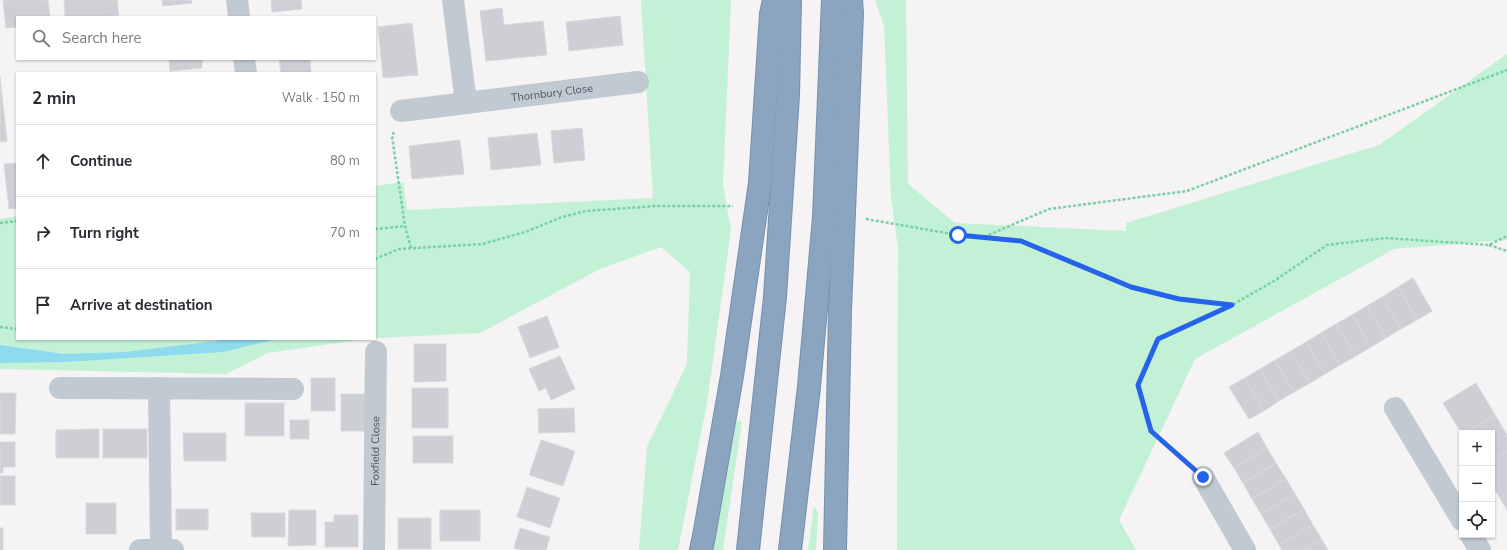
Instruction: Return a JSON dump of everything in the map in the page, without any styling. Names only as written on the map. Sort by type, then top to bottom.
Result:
[{"type":"highway","points":[[701,550],[732,376],[760,183],[771,14],[774,0]]},
{"type":"highway","points":[[748,550],[775,297],[788,95],[790,0]]},
{"type":"highway","points":[[790,550],[809,387],[824,217],[833,0]]},
{"type":"highway","points":[[835,550],[840,311],[852,14],[851,0]]},
{"type":"street","points":[[237,0],[239,16]]},
{"type":"street","points":[[453,0],[466,103]]},
{"type":"street","points":[[244,60],[246,72]]},
{"type":"street","name":"Thornbury Close","points":[[401,111],[638,82]]},
{"type":"street","name":"Foxfield Close","points":[[374,550],[376,352]]},
{"type":"street","points":[[60,388],[293,389]]},
{"type":"street","points":[[159,388],[162,550]]},
{"type":"street","points":[[1395,408],[1459,515]]},
{"type":"street","points":[[1203,477],[1245,550]]},
{"type":"street","points":[[1473,538],[1480,550]]},
{"type":"street","points":[[140,550],[173,550]]},
{"type":"path","points":[[983,237],[1049,209],[1187,191],[1507,70]]},
{"type":"path","points":[[401,111],[392,136],[405,226],[411,248]]},
{"type":"path","points":[[376,259],[399,249],[484,244],[528,231],[562,217],[586,211],[657,206],[734,206]]},
{"type":"path","points":[[865,219],[958,235],[1021,241],[1131,287],[1179,299],[1232,305]]},
{"type":"path","points":[[0,223],[16,221]]},
{"type":"path","points":[[376,229],[405,226]]},
{"type":"path","points":[[1489,245],[1507,236]]},
{"type":"path","points":[[1203,477],[1151,431],[1138,385],[1158,339],[1232,305],[1274,281],[1327,245],[1385,238],[1489,245],[1507,250]]},
{"type":"path","points":[[0,327],[16,330]]},
{"type":"green space","points":[[641,0],[731,0],[723,185],[731,230],[707,403],[678,550],[639,550],[647,447],[687,364],[690,272],[661,247],[600,269],[480,333],[376,338],[376,186],[403,182],[407,210],[653,198]]},
{"type":"green space","points":[[875,0],[906,0],[908,184],[955,223],[1126,231],[1126,223],[1379,145],[1507,54],[1507,240],[1394,249],[1195,359],[1119,520],[1136,550],[897,550],[898,248],[891,197],[884,26]]},
{"type":"green space","points":[[16,216],[16,340],[359,340],[267,353],[226,374],[0,369],[0,219]]},
{"type":"green space","points":[[737,420],[742,422],[723,550],[713,550]]},
{"type":"green space","points":[[814,506],[818,512],[816,550],[808,550]]},
{"type":"water","points":[[272,340],[223,352],[65,362],[0,363],[0,345],[64,354],[125,352],[217,341]]},
{"type":"building","points":[[3,0],[48,0],[50,16],[16,16],[16,27],[6,28]]},
{"type":"building","points":[[64,0],[117,0],[119,15],[65,16]]},
{"type":"building","points":[[162,0],[191,0],[192,3],[163,6]]},
{"type":"building","points":[[271,0],[301,0],[302,9],[272,12]]},
{"type":"building","points":[[502,8],[504,25],[543,21],[547,55],[486,61],[480,11]]},
{"type":"building","points":[[620,16],[623,45],[569,51],[566,22]]},
{"type":"building","points":[[412,23],[418,75],[383,78],[378,27]]},
{"type":"building","points":[[169,60],[202,60],[202,68],[170,71]]},
{"type":"building","points":[[279,60],[310,60],[311,72],[281,72]]},
{"type":"building","points":[[0,77],[7,141],[0,142]]},
{"type":"building","points":[[582,128],[585,160],[554,163],[551,131]]},
{"type":"building","points":[[537,133],[541,165],[491,170],[488,138]]},
{"type":"building","points":[[460,140],[464,174],[412,179],[409,146]]},
{"type":"building","points":[[16,163],[16,208],[9,209],[4,164]]},
{"type":"building","points":[[1413,278],[1432,311],[1417,320],[1398,287]]},
{"type":"building","points":[[1398,287],[1417,320],[1401,329],[1382,297]]},
{"type":"building","points":[[1382,297],[1401,329],[1386,338],[1367,306]]},
{"type":"building","points":[[1367,306],[1386,338],[1371,347],[1352,315]]},
{"type":"building","points":[[1352,315],[1371,347],[1356,356],[1336,324]]},
{"type":"building","points":[[547,316],[559,347],[530,358],[518,327]]},
{"type":"building","points":[[1336,324],[1356,356],[1340,365],[1321,333]]},
{"type":"building","points":[[1321,333],[1340,365],[1325,374],[1306,342]]},
{"type":"building","points":[[1306,342],[1325,374],[1310,383],[1291,351]]},
{"type":"building","points":[[414,344],[446,344],[446,381],[414,382]]},
{"type":"building","points":[[1291,351],[1310,383],[1294,392],[1275,360]]},
{"type":"building","points":[[560,356],[575,389],[551,400],[546,388],[539,391],[529,369]]},
{"type":"building","points":[[1275,360],[1294,392],[1279,401],[1260,369]]},
{"type":"building","points":[[1260,369],[1279,401],[1264,411],[1245,378]]},
{"type":"building","points":[[311,378],[335,378],[335,411],[311,411]]},
{"type":"building","points":[[1245,378],[1264,411],[1249,419],[1229,387]]},
{"type":"building","points":[[1476,383],[1495,415],[1470,430],[1460,430],[1443,403]]},
{"type":"building","points":[[412,388],[448,388],[448,428],[412,428]]},
{"type":"building","points":[[0,393],[16,393],[15,434],[0,434]]},
{"type":"building","points":[[341,394],[366,394],[367,431],[341,431]]},
{"type":"building","points":[[245,403],[284,403],[284,436],[245,436]]},
{"type":"building","points":[[574,408],[575,432],[539,433],[538,409]]},
{"type":"building","points":[[1495,415],[1507,435],[1507,451],[1495,458],[1495,430],[1470,430]]},
{"type":"building","points":[[290,420],[309,420],[309,439],[290,439]]},
{"type":"building","points":[[99,429],[99,458],[56,458],[56,430]]},
{"type":"building","points":[[103,429],[147,429],[147,458],[103,458]]},
{"type":"building","points":[[1258,432],[1267,448],[1234,468],[1224,453]]},
{"type":"building","points":[[183,433],[226,433],[226,461],[184,461]]},
{"type":"building","points":[[413,436],[453,436],[453,463],[413,463]]},
{"type":"building","points":[[541,440],[575,451],[563,486],[529,475]]},
{"type":"building","points":[[0,442],[15,442],[15,467],[3,467],[3,473],[0,473]]},
{"type":"building","points":[[1267,448],[1276,463],[1243,483],[1234,468]]},
{"type":"building","points":[[1507,451],[1507,493],[1500,498],[1495,490],[1495,458]]},
{"type":"building","points":[[1276,463],[1286,479],[1252,499],[1243,483]]},
{"type":"building","points":[[0,476],[15,476],[15,505],[0,505]]},
{"type":"building","points":[[1286,479],[1295,494],[1261,514],[1252,499]]},
{"type":"building","points":[[527,487],[560,498],[550,528],[517,517]]},
{"type":"building","points":[[1507,493],[1507,510],[1500,498]]},
{"type":"building","points":[[1295,494],[1304,509],[1270,529],[1261,514]]},
{"type":"building","points":[[86,503],[116,503],[116,534],[86,534]]},
{"type":"building","points":[[176,509],[208,509],[208,530],[176,530]]},
{"type":"building","points":[[1304,509],[1313,525],[1279,545],[1270,529]]},
{"type":"building","points":[[289,510],[316,510],[316,545],[288,546]]},
{"type":"building","points":[[440,510],[480,510],[480,541],[440,541]]},
{"type":"building","points":[[251,513],[285,513],[285,537],[252,537]]},
{"type":"building","points":[[334,515],[358,515],[358,547],[325,547],[325,522],[334,522]]},
{"type":"building","points":[[398,518],[431,518],[431,549],[398,549]]},
{"type":"building","points":[[1313,525],[1322,540],[1305,550],[1282,550],[1279,545]]},
{"type":"building","points":[[0,528],[3,528],[3,550],[0,550]]},
{"type":"building","points":[[520,528],[550,537],[546,550],[521,550],[514,548]]},
{"type":"building","points":[[1322,540],[1328,550],[1305,550]]},
{"type":"route","points":[[958,235],[1021,241],[1131,287],[1179,299],[1232,305],[1158,339],[1138,385],[1151,431],[1203,477]]}]
